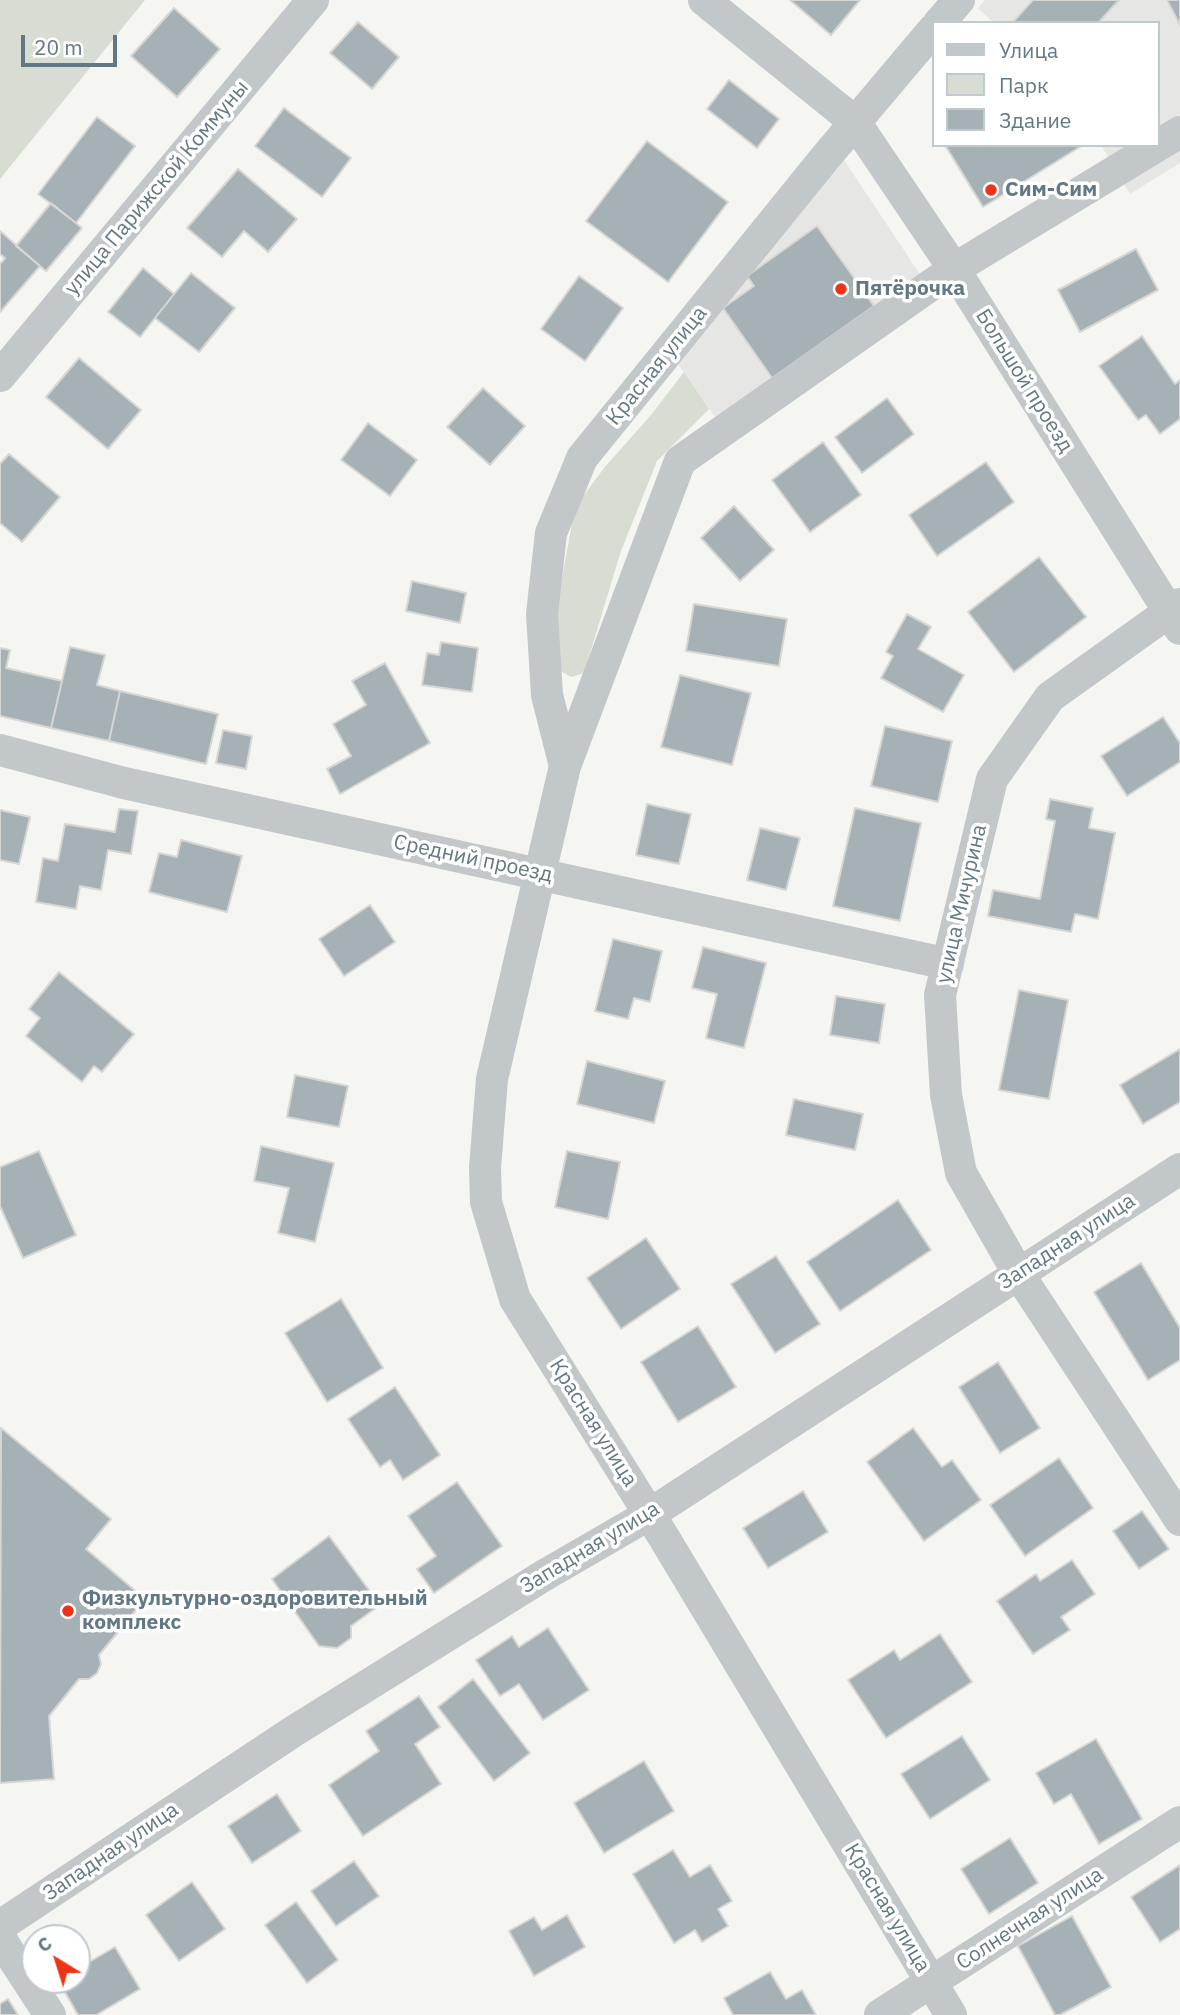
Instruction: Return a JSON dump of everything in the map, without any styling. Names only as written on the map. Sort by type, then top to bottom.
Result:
[{"type":"street","name":"улица Парижской Коммуны","points":[[0,376],[313,0]]},
{"type":"street","name":"Большой проезд","points":[[705,0],[855,122],[954,269],[1176,615]]},
{"type":"street","points":[[941,21],[959,0]]},
{"type":"street","name":"Красная улица","points":[[565,766],[547,695],[542,614],[551,533],[582,458],[932,31]]},
{"type":"street","name":"Красная улица","points":[[1159,145],[1180,132]]},
{"type":"street","name":"Красная улица","points":[[951,2015],[650,1514],[515,1299],[485,1202],[492,1079],[565,766],[680,461],[954,269],[1155,147]]},
{"type":"street","name":"улица Мичурина","points":[[1176,615],[1049,697],[992,779],[940,995],[946,1095],[961,1173],[1018,1273],[1180,1520]]},
{"type":"street","name":"Средний проезд","points":[[0,750],[124,783],[948,964]]},
{"type":"street","name":"Западная улица","points":[[0,1926],[294,1731],[543,1576],[650,1514],[1180,1169]]},
{"type":"street","name":"Солнечная улица","points":[[880,2015],[1180,1822]]},
{"type":"street","points":[[0,1938],[50,2015]]},
{"type":"shaded area","points":[[985,0],[1180,0],[1180,163],[1130,194],[1102,147],[1159,147],[1159,21],[992,21],[978,8]]},
{"type":"shaded area","points":[[844,160],[923,279],[720,424],[673,357]]},
{"type":"green space","points":[[0,0],[145,0],[0,179]]},
{"type":"green space","points":[[684,372],[709,409],[657,461],[621,551],[584,673],[571,677],[559,670],[556,611],[575,507]]},
{"type":"building","points":[[790,0],[860,0],[831,35]]},
{"type":"building","points":[[1033,0],[1119,0],[1100,21],[1014,21]]},
{"type":"building","points":[[1167,0],[1180,0],[1180,25]]},
{"type":"building","points":[[174,8],[220,49],[177,97],[131,56]]},
{"type":"building","points":[[358,22],[399,57],[372,89],[330,53]]},
{"type":"building","points":[[729,80],[779,119],[757,148],[707,109]]},
{"type":"building","points":[[284,108],[351,158],[322,197],[255,146]]},
{"type":"building","points":[[97,117],[135,146],[76,223],[38,194]]},
{"type":"building","points":[[647,141],[728,202],[668,282],[586,221]]},
{"type":"building","points":[[946,147],[1080,147],[983,207]]},
{"type":"building","points":[[238,169],[297,219],[268,252],[244,231],[222,257],[187,228]]},
{"type":"building","points":[[51,203],[82,228],[46,271],[16,246]]},
{"type":"building","points":[[817,226],[874,306],[772,378],[723,308],[754,286],[747,276]]},
{"type":"building","points":[[0,231],[40,266],[0,312],[0,264],[5,258],[0,254]]},
{"type":"building","points":[[1136,249],[1158,290],[1080,332],[1058,290]]},
{"type":"building","points":[[143,268],[174,294],[140,337],[108,312]]},
{"type":"building","points":[[191,273],[235,308],[199,352],[155,318]]},
{"type":"building","points":[[579,276],[623,308],[585,361],[541,329]]},
{"type":"building","points":[[1142,336],[1175,384],[1180,380],[1180,419],[1160,434],[1146,415],[1138,420],[1099,366]]},
{"type":"building","points":[[79,358],[141,410],[108,449],[46,397]]},
{"type":"building","points":[[483,388],[525,426],[490,465],[447,427]]},
{"type":"building","points":[[887,398],[914,434],[862,473],[835,437]]},
{"type":"building","points":[[368,423],[417,460],[390,496],[341,460]]},
{"type":"building","points":[[823,442],[861,495],[810,532],[772,480]]},
{"type":"building","points":[[9,454],[60,497],[22,542],[0,523],[0,464]]},
{"type":"building","points":[[986,462],[1014,502],[937,556],[909,515]]},
{"type":"building","points":[[734,506],[774,550],[740,581],[701,538]]},
{"type":"building","points":[[1039,557],[1086,617],[1014,672],[968,612]]},
{"type":"building","points":[[412,581],[466,593],[460,623],[406,611]]},
{"type":"building","points":[[694,604],[787,619],[779,666],[686,651]]},
{"type":"building","points":[[907,614],[931,627],[918,649],[964,675],[943,712],[881,678],[893,656],[886,652]]},
{"type":"building","points":[[441,642],[478,648],[472,692],[422,685],[427,653],[439,655]]},
{"type":"building","points":[[70,647],[105,655],[97,685],[120,691],[109,741],[51,728]]},
{"type":"building","points":[[0,648],[10,650],[6,668],[62,681],[51,728],[0,716]]},
{"type":"building","points":[[385,663],[430,743],[340,794],[327,769],[351,756],[333,724],[366,705],[352,681]]},
{"type":"building","points":[[680,675],[751,693],[732,765],[661,747]]},
{"type":"building","points":[[120,691],[218,714],[206,764],[109,741]]},
{"type":"building","points":[[1163,717],[1180,743],[1180,762],[1127,796],[1101,756]]},
{"type":"building","points":[[885,726],[952,741],[938,802],[871,786]]},
{"type":"building","points":[[223,730],[252,736],[246,769],[216,763]]},
{"type":"building","points":[[1050,799],[1093,808],[1089,828],[1115,833],[1098,919],[1075,914],[1071,932],[988,916],[993,890],[1040,899],[1055,821],[1046,819]]},
{"type":"building","points":[[647,804],[691,814],[679,864],[636,855]]},
{"type":"building","points":[[855,808],[921,823],[900,921],[833,906]]},
{"type":"building","points":[[119,809],[138,811],[131,854],[108,850],[101,890],[80,886],[76,909],[36,902],[43,858],[58,861],[65,824],[115,832]]},
{"type":"building","points":[[0,810],[30,817],[19,864],[0,860]]},
{"type":"building","points":[[760,828],[800,838],[786,890],[747,880]]},
{"type":"building","points":[[181,840],[242,856],[227,912],[149,892],[159,853],[177,857]]},
{"type":"building","points":[[370,905],[395,942],[344,976],[319,939]]},
{"type":"building","points":[[613,939],[662,951],[650,1002],[634,998],[628,1019],[595,1011]]},
{"type":"building","points":[[703,947],[766,963],[744,1048],[706,1038],[717,994],[692,988]]},
{"type":"building","points":[[59,972],[134,1034],[102,1072],[94,1066],[82,1082],[26,1036],[40,1018],[29,1009]]},
{"type":"building","points":[[1019,990],[1068,1000],[1049,1099],[999,1090]]},
{"type":"building","points":[[836,996],[885,1004],[879,1043],[830,1035]]},
{"type":"building","points":[[1180,1049],[1180,1102],[1143,1124],[1120,1085]]},
{"type":"building","points":[[587,1061],[665,1081],[654,1123],[577,1104]]},
{"type":"building","points":[[295,1075],[348,1086],[339,1127],[287,1117]]},
{"type":"building","points":[[794,1099],[863,1114],[855,1150],[786,1135]]},
{"type":"building","points":[[261,1146],[334,1163],[315,1242],[278,1233],[289,1188],[254,1181]]},
{"type":"building","points":[[39,1151],[76,1235],[23,1258],[0,1206],[0,1167]]},
{"type":"building","points":[[567,1151],[620,1162],[608,1219],[555,1207]]},
{"type":"building","points":[[898,1200],[931,1250],[840,1311],[807,1262]]},
{"type":"building","points":[[646,1238],[680,1289],[621,1329],[587,1278]]},
{"type":"building","points":[[776,1256],[820,1324],[775,1353],[731,1284]]},
{"type":"building","points":[[1141,1263],[1180,1328],[1180,1360],[1148,1380],[1094,1292]]},
{"type":"building","points":[[341,1299],[383,1368],[327,1402],[285,1333]]},
{"type":"building","points":[[698,1326],[736,1387],[678,1422],[641,1362]]},
{"type":"building","points":[[998,1362],[1040,1428],[1000,1453],[959,1387]]},
{"type":"building","points":[[395,1387],[440,1455],[403,1480],[390,1460],[380,1467],[348,1419]]},
{"type":"building","name":"Физкультурно-оздоровительный комплекс","points":[[1,1428],[111,1519],[86,1549],[145,1599],[99,1655],[101,1664],[97,1673],[89,1679],[79,1679],[49,1716],[54,1779],[0,1783]]},
{"type":"building","points":[[913,1428],[942,1467],[952,1460],[981,1500],[924,1541],[867,1462]]},
{"type":"building","points":[[1059,1458],[1093,1508],[1025,1556],[990,1505]]},
{"type":"building","points":[[457,1482],[502,1546],[434,1593],[417,1569],[436,1556],[408,1516]]},
{"type":"building","points":[[803,1491],[828,1532],[768,1568],[743,1528]]},
{"type":"building","points":[[1142,1511],[1169,1549],[1139,1569],[1113,1531]]},
{"type":"building","points":[[329,1536],[380,1605],[351,1626],[351,1638],[337,1648],[319,1646],[272,1579]]},
{"type":"building","points":[[1072,1560],[1095,1594],[1061,1617],[1070,1630],[1033,1654],[997,1601],[1036,1574],[1040,1581]]},
{"type":"building","points":[[548,1628],[589,1690],[543,1720],[519,1684],[500,1696],[476,1660],[512,1636],[519,1647]]},
{"type":"building","points":[[940,1634],[972,1682],[886,1738],[848,1680],[894,1650],[900,1660]]},
{"type":"building","points":[[473,1679],[530,1753],[494,1781],[438,1707]]},
{"type":"building","points":[[419,1696],[440,1727],[415,1744],[441,1784],[363,1836],[329,1785],[379,1751],[366,1731]]},
{"type":"building","points":[[962,1736],[990,1780],[930,1819],[901,1774]]},
{"type":"building","points":[[1096,1739],[1142,1819],[1099,1844],[1071,1794],[1054,1804],[1036,1773]]},
{"type":"building","points":[[644,1761],[674,1811],[604,1853],[574,1803]]},
{"type":"building","points":[[277,1794],[301,1831],[252,1863],[228,1826]]},
{"type":"building","points":[[1010,1838],[1038,1883],[989,1914],[961,1869]]},
{"type":"building","points":[[673,1850],[690,1877],[710,1865],[732,1901],[718,1909],[728,1926],[702,1942],[695,1930],[674,1943],[633,1874]]},
{"type":"building","points":[[354,1861],[379,1896],[336,1926],[311,1891]]},
{"type":"building","points":[[1180,1865],[1180,1929],[1160,1942],[1131,1897]]},
{"type":"building","points":[[192,1882],[225,1929],[179,1961],[146,1915]]},
{"type":"building","points":[[296,1902],[338,1960],[307,1983],[265,1925]]},
{"type":"building","points":[[567,1915],[585,1947],[534,1976],[509,1931],[534,1917],[542,1930]]},
{"type":"building","points":[[1072,1916],[1111,1987],[1060,2015],[1055,2015],[1018,1946]]},
{"type":"building","points":[[115,1947],[140,1989],[96,2015],[78,2015],[66,1994],[91,1994],[91,1961]]},
{"type":"building","points":[[770,1972],[786,1999],[802,1990],[816,2015],[733,2015],[724,1998]]},
{"type":"building","points":[[8,1999],[18,2015],[0,2015],[0,2004]]},
{"type":"place","name":"Сим-Сим","points":[[991,190]]},
{"type":"place","name":"Пятёрочка","points":[[841,289]]},
{"type":"place","name":"Физкультурно-оздоровительный комплекс","points":[[68,1611]]}]
